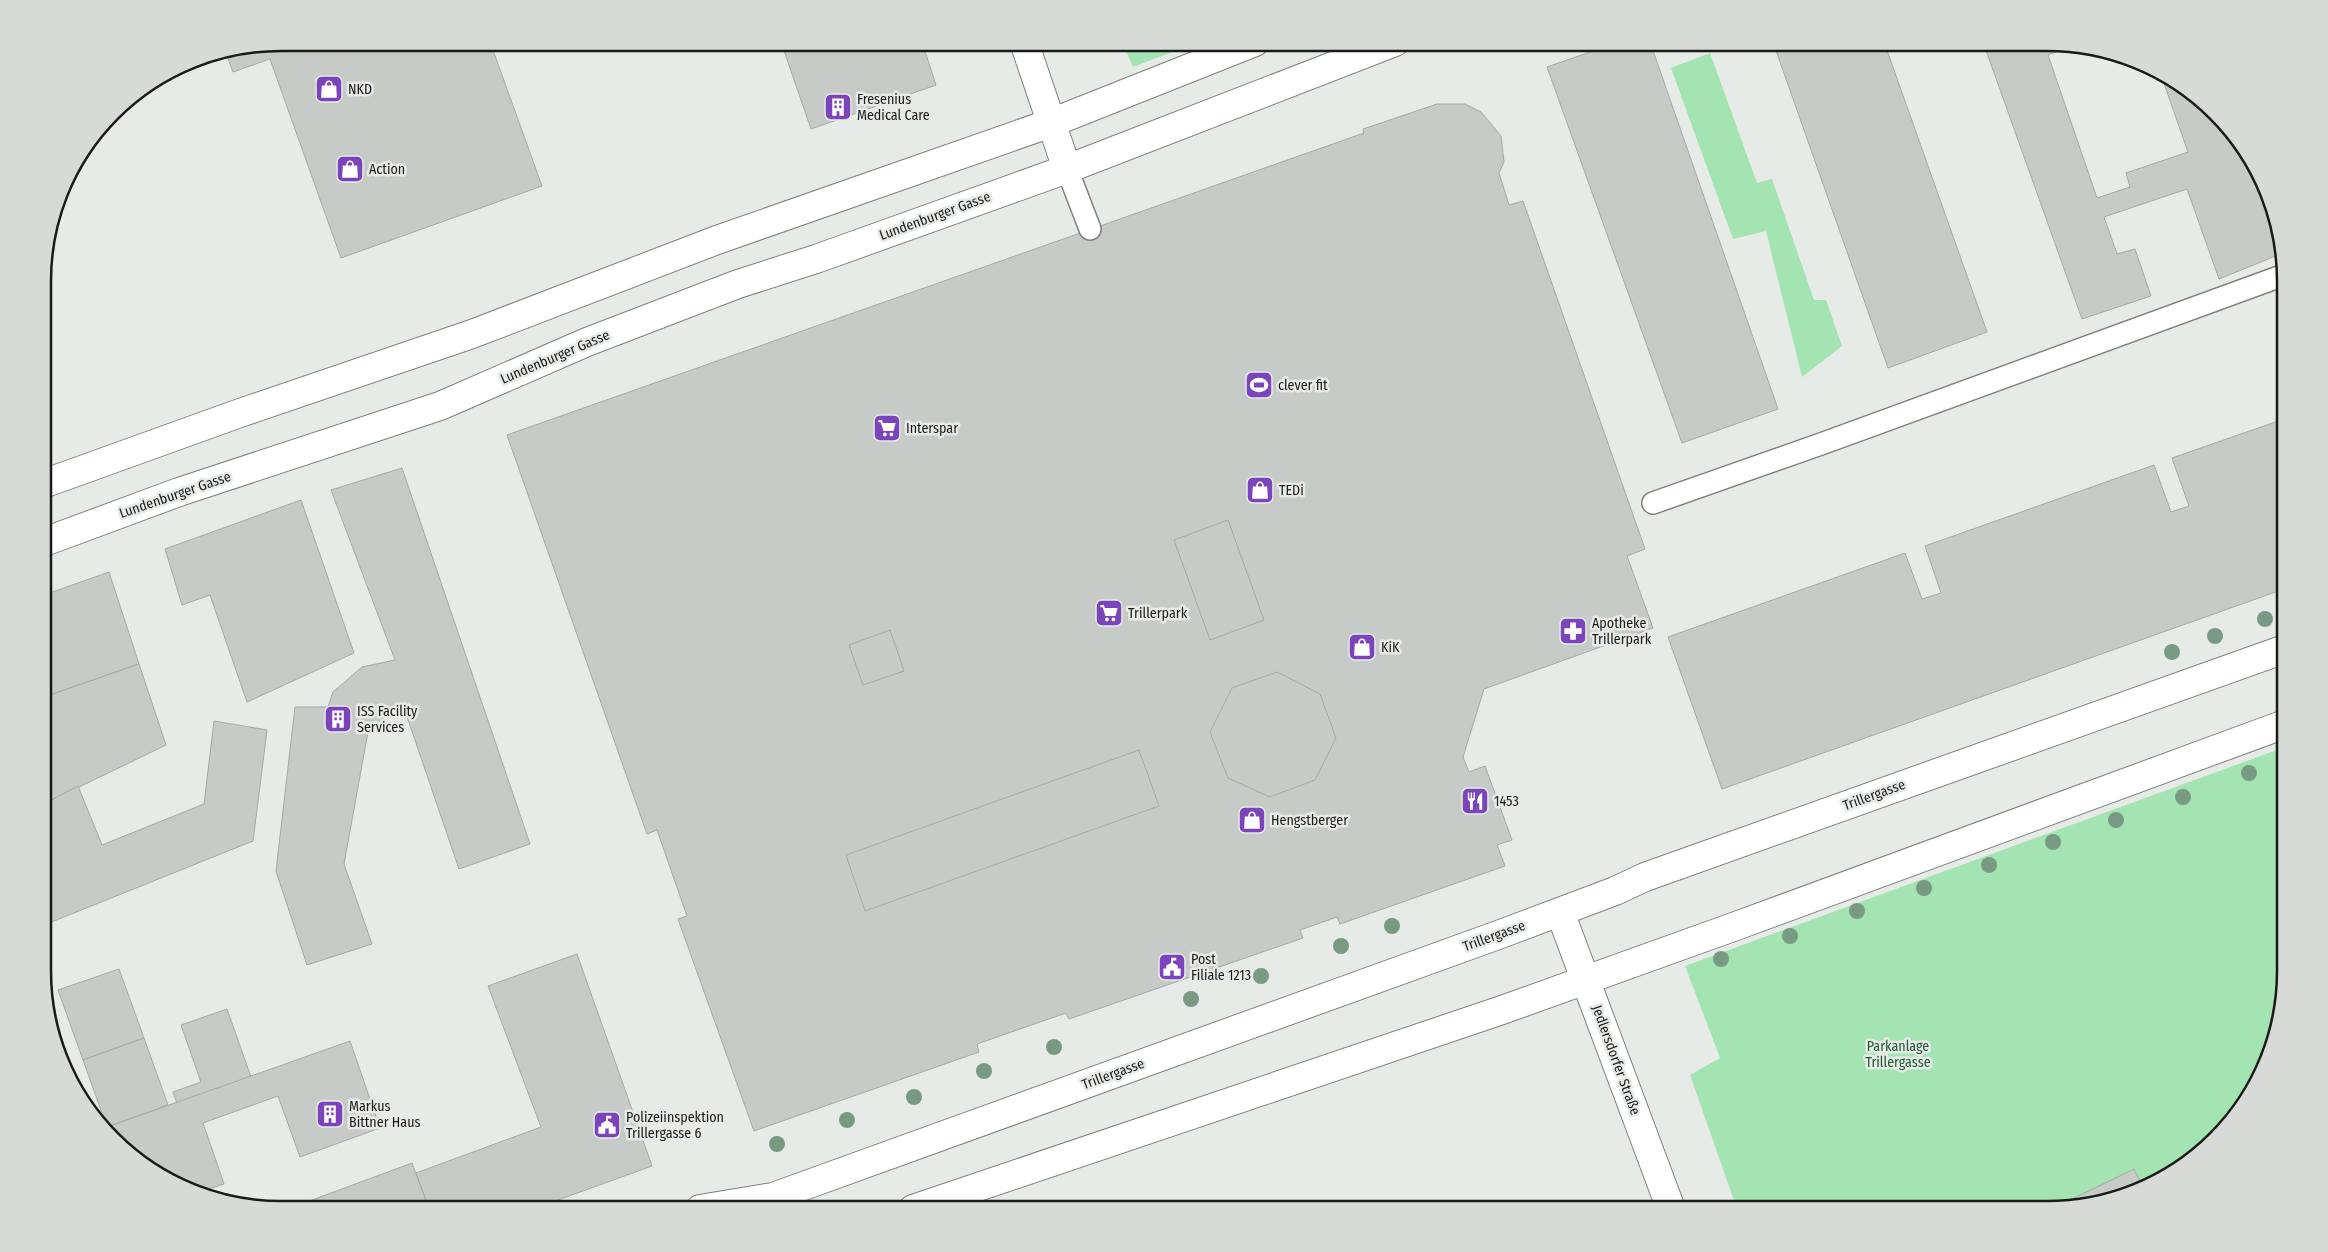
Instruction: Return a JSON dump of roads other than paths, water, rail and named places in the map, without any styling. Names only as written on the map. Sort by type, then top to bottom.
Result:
[{"type":"main road","points":[[1027,51],[1067,170]]},
{"type":"main road","points":[[51,481],[240,413],[472,334],[718,240],[1051,123],[1232,51]]},
{"type":"main road","name":"Lundenburger Gasse","points":[[51,539],[179,492],[440,406],[588,342],[738,284],[816,259],[1067,170],[1372,51]]},
{"type":"main road","name":"Trillergasse","points":[[749,1201],[773,1197],[1615,892],[1645,877],[2277,651]]},
{"type":"main road","points":[[937,1201],[1417,1039],[1736,926],[2277,727]]},
{"type":"main road","name":"Jedlersdorfer Straße","points":[[1560,912],[1668,1201]]},
{"type":"lane","points":[[1067,170],[1090,229]]},
{"type":"lane","points":[[1653,503],[1821,444],[2277,278]]},
{"type":"place","name":"NKD","points":[[329,89]]},
{"type":"place","name":"Fresenius Medical Care","points":[[838,107]]},
{"type":"place","name":"Action","points":[[350,169]]},
{"type":"place","name":"clever fit","points":[[1259,385]]},
{"type":"place","name":"Interspar","points":[[887,428]]},
{"type":"place","name":"TEDi","points":[[1260,490]]},
{"type":"place","name":"Trillerpark","points":[[1109,613]]},
{"type":"place","name":"Apotheke Trillerpark","points":[[1573,631]]},
{"type":"place","name":"KiK","points":[[1362,647]]},
{"type":"place","name":"ISS Facility Services","points":[[338,719]]},
{"type":"place","name":"1453","points":[[1475,801]]},
{"type":"place","name":"Hengstberger","points":[[1252,820]]},
{"type":"place","name":"Post Filiale 1213","points":[[1172,967]]},
{"type":"place","name":"Markus Bittner Haus","points":[[330,1114]]},
{"type":"place","name":"Polizeiinspektion Trillergasse 6","points":[[607,1125]]},
{"type":"park label","name":"Parkanlage Trillergasse","points":[[1898,1054]]}]
